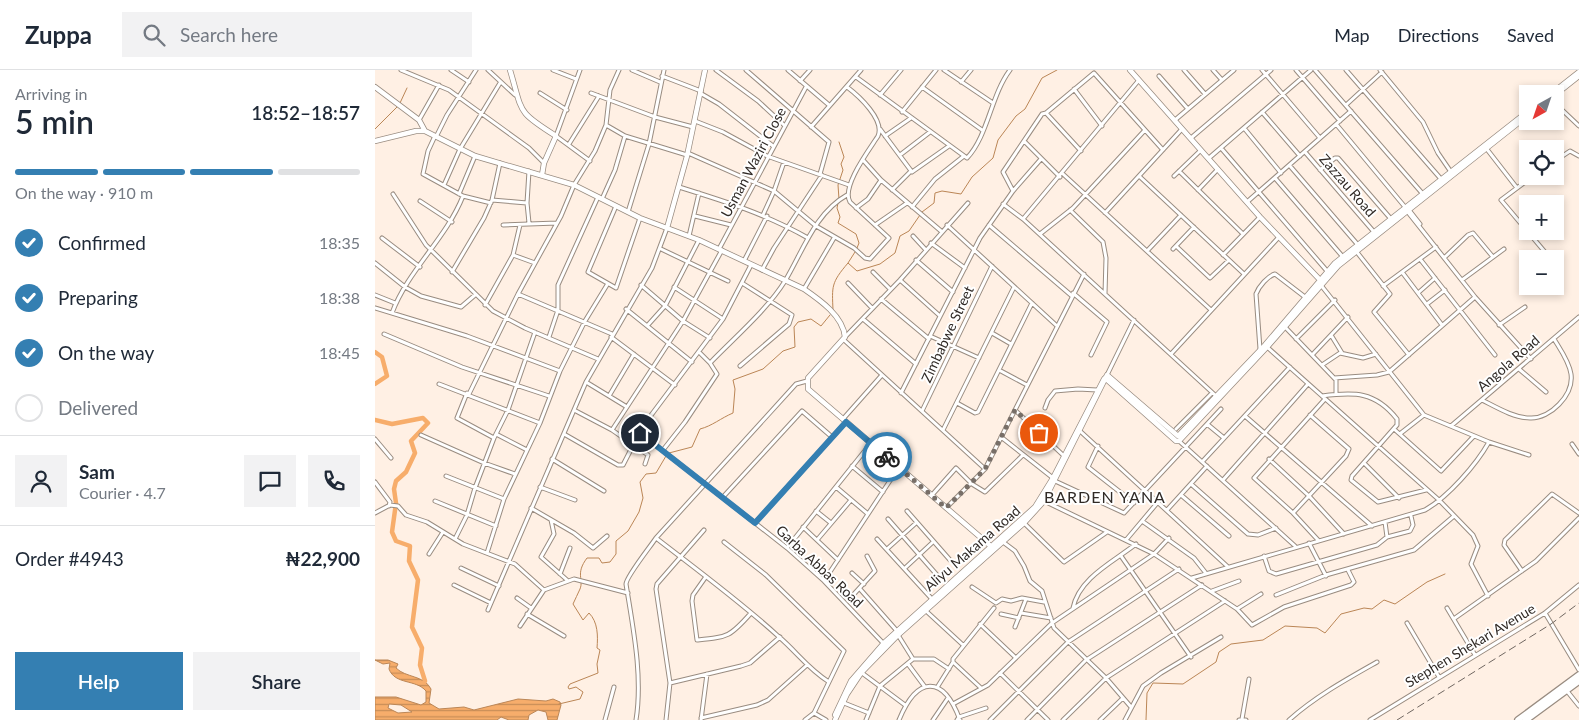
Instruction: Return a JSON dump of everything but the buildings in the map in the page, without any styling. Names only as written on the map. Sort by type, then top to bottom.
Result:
[{"type":"main road","points":[[1518,720],[1579,675]]},
{"type":"main road","points":[[1526,720],[1579,681]]},
{"type":"street","points":[[401,70],[439,84],[544,163]]},
{"type":"street","points":[[451,70],[469,82]]},
{"type":"street","points":[[476,70],[436,136],[423,173],[461,195],[491,201],[527,203]]},
{"type":"street","points":[[487,70],[515,95]]},
{"type":"street","points":[[510,70],[515,95],[523,114],[569,144],[590,161]]},
{"type":"street","points":[[553,70],[576,79]]},
{"type":"street","points":[[542,174],[544,163],[567,110],[580,70]]},
{"type":"street","points":[[527,450],[457,418],[518,294],[558,222],[574,185],[590,161],[606,125],[608,101],[619,70]]},
{"type":"street","points":[[628,212],[649,144],[660,82],[664,70]]},
{"type":"street","points":[[488,610],[586,382],[661,249],[688,154],[705,70]]},
{"type":"street","points":[[716,70],[758,100],[785,126]]},
{"type":"street","points":[[746,70],[829,142],[821,175],[762,270]]},
{"type":"street","points":[[788,70],[829,105]]},
{"type":"street","points":[[800,81],[809,70]]},
{"type":"street","points":[[811,127],[861,70]]},
{"type":"street","points":[[880,95],[901,70]]},
{"type":"street","points":[[902,112],[936,70]]},
{"type":"street","points":[[944,70],[993,103]]},
{"type":"street","points":[[961,82],[971,70]]},
{"type":"street","points":[[856,77],[967,158],[971,154],[982,130],[1001,82],[1011,70]]},
{"type":"street","points":[[1130,70],[1260,217],[1321,282],[1424,415],[1489,442],[1529,455]]},
{"type":"street","points":[[1184,70],[1205,94]]},
{"type":"street","points":[[1213,70],[1222,80]]},
{"type":"street","points":[[1175,120],[1234,70]]},
{"type":"street","points":[[1262,70],[1320,138]]},
{"type":"street","points":[[1191,138],[1271,70]]},
{"type":"street","points":[[1296,70],[1340,121]]},
{"type":"street","points":[[1209,158],[1311,70]]},
{"type":"street","points":[[1315,70],[1422,193]]},
{"type":"street","points":[[1346,70],[1441,179]]},
{"type":"street","points":[[635,71],[660,82]]},
{"type":"street","points":[[1346,104],[1381,71],[1423,122],[1437,153],[1451,172]]},
{"type":"street","points":[[1562,85],[1579,72]]},
{"type":"street","points":[[1013,191],[1003,172],[1039,116],[1046,113],[1093,73],[1163,150]]},
{"type":"street","points":[[662,76],[700,92],[719,104],[773,146]]},
{"type":"street","points":[[1159,76],[1188,109]]},
{"type":"street","points":[[1564,88],[1579,76]]},
{"type":"street","points":[[1023,219],[1139,80]]},
{"type":"street","points":[[444,185],[460,149],[500,82]]},
{"type":"street","points":[[419,120],[439,84]]},
{"type":"street","name":"Usman Waziri Close","points":[[612,430],[683,321],[721,250],[731,225],[767,156],[806,86]]},
{"type":"street","points":[[847,87],[861,100],[878,123],[883,134],[911,171]]},
{"type":"street","points":[[922,87],[982,130]]},
{"type":"street","points":[[1073,89],[1102,126]]},
{"type":"street","points":[[376,90],[419,120],[425,131]]},
{"type":"street","points":[[539,92],[567,110]]},
{"type":"street","points":[[591,93],[608,101],[655,117],[693,127]]},
{"type":"street","points":[[569,144],[599,96]]},
{"type":"street","points":[[1247,202],[1351,111]]},
{"type":"street","points":[[1262,112],[1300,156]]},
{"type":"street","points":[[1564,112],[1579,126]]},
{"type":"street","points":[[1046,113],[1081,151]]},
{"type":"street","points":[[606,125],[625,136],[688,154],[755,181],[774,191],[816,226],[855,249],[867,260],[888,240],[888,236],[856,208],[847,195],[849,185],[863,160],[883,134],[911,118]]},
{"type":"street","points":[[1176,429],[1214,394],[1232,381],[1267,347],[1321,282],[1327,271],[1374,232],[1407,209],[1422,193],[1433,187],[1519,118]]},
{"type":"street","points":[[695,121],[723,132],[767,156],[849,185]]},
{"type":"street","points":[[1179,441],[1305,297],[1338,266],[1433,187],[1519,122]]},
{"type":"street","points":[[1336,124],[1407,209],[1475,297],[1531,359]]},
{"type":"street","points":[[1244,128],[1281,173]]},
{"type":"street","points":[[1105,212],[1182,129]]},
{"type":"street","points":[[1040,234],[1086,194],[1145,130]]},
{"type":"street","points":[[375,141],[416,131],[425,131],[475,156],[542,174],[574,185],[640,218],[699,240],[804,289],[817,298],[836,316],[845,331],[844,338]]},
{"type":"street","points":[[900,155],[931,132]]},
{"type":"street","points":[[549,336],[558,310],[558,285],[615,170],[625,136]]},
{"type":"street","points":[[1024,141],[1041,159],[1086,194],[1211,310]]},
{"type":"street","points":[[892,190],[911,171],[915,172],[949,146]]},
{"type":"street","points":[[1221,148],[1327,271]]},
{"type":"street","points":[[1486,148],[1517,188]]},
{"type":"street","points":[[1174,176],[1201,150]]},
{"type":"street","points":[[1564,155],[1570,151],[1579,156]]},
{"type":"street","name":"Zazzau Road","points":[[1305,152],[1374,232]]},
{"type":"street","points":[[391,313],[405,287],[452,222],[475,156]]},
{"type":"street","points":[[912,207],[935,179],[964,156]]},
{"type":"street","points":[[1320,170],[1335,158],[1338,158],[1391,219]]},
{"type":"street","points":[[901,393],[974,250],[1003,204],[1041,159]]},
{"type":"street","points":[[863,160],[881,180],[941,231]]},
{"type":"street","points":[[743,262],[765,215],[784,162]]},
{"type":"street","points":[[452,272],[484,218],[491,201],[500,163]]},
{"type":"street","points":[[1290,166],[1358,245]]},
{"type":"street","points":[[1198,190],[1218,169]]},
{"type":"street","points":[[529,171],[527,203],[529,223]]},
{"type":"street","points":[[1179,171],[1243,234]]},
{"type":"street","points":[[1139,176],[1245,274]]},
{"type":"street","points":[[1275,178],[1343,257]]},
{"type":"street","points":[[856,208],[868,199],[881,180]]},
{"type":"street","points":[[1521,185],[1502,201],[1543,250]]},
{"type":"street","points":[[679,187],[765,215],[808,238]]},
{"type":"street","points":[[393,194],[419,237],[485,305],[506,319],[549,336],[598,359]]},
{"type":"street","points":[[689,236],[699,194]]},
{"type":"street","points":[[710,363],[770,300],[785,281],[816,226],[839,200],[847,195]]},
{"type":"street","points":[[420,201],[452,222]]},
{"type":"street","points":[[968,202],[900,280],[844,338],[807,381],[808,389],[992,547]]},
{"type":"street","points":[[875,226],[907,203]]},
{"type":"street","points":[[1003,204],[1040,234],[1214,394]]},
{"type":"street","points":[[616,206],[588,272],[607,285],[616,288],[640,218]]},
{"type":"street","points":[[1069,210],[1103,242],[1106,258],[1105,294]]},
{"type":"street","points":[[1147,251],[1181,215]]},
{"type":"street","points":[[695,216],[731,225]]},
{"type":"street","points":[[1223,255],[1260,217]]},
{"type":"street","points":[[503,225],[558,222]]},
{"type":"street","points":[[485,305],[513,255],[520,225]]},
{"type":"street","points":[[947,225],[1057,326]]},
{"type":"street","points":[[989,225],[1107,322],[1091,356]]},
{"type":"street","points":[[1173,249],[1194,228]]},
{"type":"street","points":[[1445,257],[1468,235],[1473,233],[1493,257]]},
{"type":"street","points":[[913,236],[925,250]]},
{"type":"street","points":[[1171,354],[1279,237]]},
{"type":"street","points":[[383,238],[420,267]]},
{"type":"street","points":[[804,289],[834,238]]},
{"type":"street","points":[[647,326],[665,306],[689,263],[699,240]]},
{"type":"street","points":[[931,243],[965,268]]},
{"type":"street","points":[[1177,246],[1210,278],[1229,260]]},
{"type":"street","points":[[1383,286],[1436,247]]},
{"type":"street","points":[[661,249],[728,282]]},
{"type":"street","points":[[1462,280],[1504,249]]},
{"type":"street","points":[[1356,252],[1390,296],[1374,312],[1409,355]]},
{"type":"street","points":[[513,255],[535,263]]},
{"type":"street","points":[[1420,258],[1495,355]]},
{"type":"street","points":[[916,260],[953,292]]},
{"type":"street","points":[[375,263],[405,287],[421,296],[461,307],[475,295]]},
{"type":"street","points":[[564,434],[622,466],[632,444],[723,319],[751,265]]},
{"type":"street","name":"Zimbabwe Street","points":[[922,411],[992,266]]},
{"type":"street","points":[[873,272],[891,289]]},
{"type":"street","points":[[1402,272],[1443,325]]},
{"type":"street","points":[[946,508],[985,469],[1084,274]]},
{"type":"street","points":[[1260,349],[1256,294],[1258,290],[1271,275],[1275,274],[1305,297]]},
{"type":"street","points":[[1418,293],[1435,278]]},
{"type":"street","points":[[900,280],[941,316]]},
{"type":"street","points":[[740,366],[769,343],[791,319],[791,313],[742,283]]},
{"type":"street","points":[[848,283],[873,308]]},
{"type":"street","points":[[487,553],[504,500],[540,423],[560,371],[585,321],[607,285]]},
{"type":"street","points":[[641,285],[683,321],[710,338]]},
{"type":"street","points":[[943,430],[1014,287]]},
{"type":"street","points":[[674,288],[695,299],[723,319]]},
{"type":"street","points":[[1427,304],[1445,290]]},
{"type":"street","points":[[518,294],[585,321],[612,336],[651,368],[675,384]]},
{"type":"street","points":[[375,295],[395,304]]},
{"type":"street","points":[[1334,378],[1377,375],[1389,372],[1475,297]]},
{"type":"street","points":[[881,299],[930,337],[979,358]]},
{"type":"street","points":[[1296,339],[1335,300]]},
{"type":"street","points":[[957,403],[977,413],[1032,303]]},
{"type":"street","points":[[1499,325],[1525,307]]},
{"type":"street","points":[[375,308],[493,345],[560,371]]},
{"type":"street","points":[[627,309],[692,363]]},
{"type":"street","name":"Angola Road","points":[[1451,426],[1579,317]]},
{"type":"street","points":[[1313,354],[1348,318]]},
{"type":"street","points":[[863,319],[916,364]]},
{"type":"street","points":[[1134,320],[1106,377],[1296,546]]},
{"type":"street","points":[[1284,327],[1313,354],[1334,378],[1337,384],[1336,394]]},
{"type":"street","points":[[455,539],[467,515],[484,463],[508,410],[535,332]]},
{"type":"street","points":[[992,333],[1011,344]]},
{"type":"street","points":[[384,334],[462,367],[549,396]]},
{"type":"street","points":[[1331,335],[1342,353]]},
{"type":"street","points":[[844,338],[985,469]]},
{"type":"street","points":[[1482,400],[1530,418],[1540,416],[1556,407],[1566,396],[1571,377],[1565,357],[1554,339]]},
{"type":"street","points":[[1267,347],[1439,500],[1477,540],[1478,546],[1471,564],[1488,596]]},
{"type":"street","points":[[665,451],[715,378],[716,371],[699,352]]},
{"type":"street","points":[[1322,365],[1342,353],[1363,358],[1376,354]]},
{"type":"street","points":[[609,396],[634,354]]},
{"type":"street","points":[[1203,462],[1290,367]]},
{"type":"street","points":[[1519,369],[1545,392]]},
{"type":"street","points":[[999,370],[1027,385]]},
{"type":"street","points":[[755,523],[832,438],[882,375]]},
{"type":"street","name":"Aliyu Makama Road","points":[[834,720],[851,681],[885,645],[931,598],[1024,523],[1045,501],[1064,456],[1097,390],[1106,377]]},
{"type":"street","name":"Aliyu Makama Road","points":[[897,633],[925,610],[1035,507],[1054,480],[1081,431],[1106,377]]},
{"type":"street","points":[[637,720],[638,678],[627,593],[627,576],[641,562],[656,538],[796,384],[801,380],[807,381]]},
{"type":"street","points":[[586,382],[627,407]]},
{"type":"street","points":[[439,384],[540,423]]},
{"type":"street","points":[[1223,480],[1308,384]]},
{"type":"street","points":[[1045,408],[1055,391],[1097,390]]},
{"type":"street","points":[[1155,420],[1178,436],[1214,394]]},
{"type":"street","points":[[1318,540],[1254,478],[1323,398],[1336,394],[1364,395],[1375,398],[1397,419],[1397,425],[1394,429],[1351,480],[1378,502],[1427,490]]},
{"type":"street","points":[[1001,437],[1054,480],[1122,513],[1127,512],[1221,409]]},
{"type":"street","points":[[574,410],[612,430],[648,455],[645,464]]},
{"type":"street","points":[[1015,410],[1064,456]]},
{"type":"street","points":[[723,497],[802,412],[832,438]]},
{"type":"street","points":[[1293,514],[1349,450],[1310,415]]},
{"type":"street","points":[[1401,433],[1424,415]]},
{"type":"street","points":[[1245,416],[1372,526]]},
{"type":"street","points":[[1207,424],[1224,438]]},
{"type":"street","points":[[1394,429],[1401,433],[1402,437],[1441,471],[1474,436]]},
{"type":"street","points":[[1081,431],[1227,566]]},
{"type":"street","name":"Garba Abbas Road","points":[[640,433],[672,456],[787,548],[824,581],[885,645]]},
{"type":"street","points":[[421,435],[484,463],[515,474]]},
{"type":"street","points":[[376,442],[391,458]]},
{"type":"street","points":[[1191,578],[1205,572],[1296,546],[1411,516],[1425,510],[1439,500],[1471,468],[1489,442]]},
{"type":"street","points":[[787,548],[871,443]]},
{"type":"street","points":[[1572,444],[1579,454]]},
{"type":"street","points":[[1097,446],[1088,467],[1134,503]]},
{"type":"street","points":[[931,495],[956,468],[972,484],[985,492],[1023,455]]},
{"type":"street","points":[[552,459],[603,491]]},
{"type":"street","points":[[1269,459],[1309,496],[1344,534]]},
{"type":"street","points":[[1364,463],[1399,498]]},
{"type":"street","points":[[853,466],[883,492]]},
{"type":"street","points":[[1167,510],[1207,466]]},
{"type":"street","points":[[824,581],[899,467]]},
{"type":"street","points":[[446,476],[504,500]]},
{"type":"street","points":[[375,482],[390,502],[390,505]]},
{"type":"street","points":[[1191,484],[1248,534],[1258,535],[1276,528]]},
{"type":"street","points":[[540,487],[575,500]]},
{"type":"street","points":[[836,487],[868,514]]},
{"type":"street","points":[[1523,571],[1504,545],[1504,541],[1552,494],[1579,513]]},
{"type":"street","points":[[1181,495],[1229,536]]},
{"type":"street","points":[[817,540],[851,500]]},
{"type":"street","points":[[435,501],[496,526]]},
{"type":"street","points":[[1045,501],[1154,554],[1237,609],[1253,625],[1283,608],[1351,585],[1354,582],[1348,570]]},
{"type":"street","points":[[1126,540],[1159,502]]},
{"type":"street","points":[[375,512],[390,505],[398,506],[405,515],[427,522],[455,539],[515,564],[544,590]]},
{"type":"street","points":[[531,508],[551,519],[593,548],[607,536]]},
{"type":"street","points":[[816,511],[831,524]]},
{"type":"street","points":[[907,512],[950,560]]},
{"type":"street","points":[[1264,556],[1269,571],[1276,574],[1377,544],[1387,537],[1410,531],[1413,525],[1411,516]]},
{"type":"street","points":[[1276,595],[1326,576],[1414,550],[1454,516]]},
{"type":"street","points":[[1455,618],[1523,571],[1579,518]]},
{"type":"street","points":[[551,519],[554,534],[541,557],[567,580]]},
{"type":"street","points":[[887,519],[937,575]]},
{"type":"street","points":[[1142,521],[1169,538],[1198,562],[1205,572]]},
{"type":"street","points":[[887,549],[916,522]]},
{"type":"street","points":[[1385,522],[1387,537]]},
{"type":"street","points":[[1024,523],[1064,562],[1107,531]]},
{"type":"street","points":[[803,527],[838,560]]},
{"type":"street","points":[[667,720],[670,682],[656,589],[657,584],[704,530]]},
{"type":"street","points":[[429,554],[443,532]]},
{"type":"street","points":[[656,538],[780,637],[806,666],[829,682]]},
{"type":"street","points":[[877,538],[931,598]]},
{"type":"street","points":[[953,704],[988,685],[1052,623],[1154,554],[1169,538]]},
{"type":"street","points":[[1002,541],[1015,551],[1030,581],[1042,591],[1052,623],[1068,642],[1106,678],[1131,707]]},
{"type":"street","points":[[724,542],[767,575],[841,646],[843,655],[814,713],[805,720]]},
{"type":"street","points":[[905,568],[933,542]]},
{"type":"street","points":[[1309,543],[1326,576]]},
{"type":"street","points":[[1072,608],[1075,596],[1087,581],[1136,544]]},
{"type":"street","points":[[560,574],[570,548]]},
{"type":"street","points":[[854,594],[875,569],[867,556]]},
{"type":"street","points":[[1121,556],[1191,657]]},
{"type":"street","points":[[461,568],[499,586]]},
{"type":"street","points":[[990,720],[1068,642],[1179,569]]},
{"type":"street","points":[[852,574],[864,584]]},
{"type":"street","points":[[705,578],[693,595],[692,601],[697,640],[735,632],[751,613]]},
{"type":"street","points":[[520,626],[544,590],[567,580],[574,579],[627,593]]},
{"type":"street","points":[[1211,591],[1239,582]]},
{"type":"street","points":[[454,585],[491,603]]},
{"type":"street","points":[[1027,720],[1086,660],[1202,585]]},
{"type":"street","name":"Stephen Shekari Avenue","points":[[1370,720],[1545,613],[1579,585]]},
{"type":"street","points":[[972,587],[996,603],[1002,600],[1026,599],[1044,602]]},
{"type":"street","points":[[860,589],[897,633],[913,659]]},
{"type":"street","points":[[1237,609],[1261,594]]},
{"type":"street","points":[[517,598],[531,608]]},
{"type":"street","points":[[1015,627],[1026,599]]},
{"type":"street","points":[[1063,720],[1106,678],[1225,601]]},
{"type":"street","points":[[938,686],[949,670],[954,656],[994,608]]},
{"type":"street","points":[[1447,608],[1455,618],[1475,655]]},
{"type":"street","points":[[925,610],[963,645]]},
{"type":"street","points":[[1021,613],[1051,618]]},
{"type":"street","points":[[1545,613],[1579,670]]},
{"type":"street","points":[[527,614],[564,636]]},
{"type":"street","points":[[1001,614],[1019,618]]},
{"type":"street","points":[[1407,623],[1439,677]]},
{"type":"street","points":[[980,624],[1016,658]]},
{"type":"street","points":[[670,682],[750,662],[780,637]]},
{"type":"street","points":[[1125,720],[1143,686],[1151,679],[1191,657],[1221,637]]},
{"type":"street","name":"Aliyu Makama Road","points":[[834,720],[861,672],[885,645]]},
{"type":"street","points":[[866,720],[880,686],[913,659],[934,659],[949,670]]},
{"type":"street","points":[[953,662],[981,688]]},
{"type":"street","points":[[1289,720],[1301,709],[1339,686],[1344,679],[1377,662]]},
{"type":"street","points":[[908,664],[925,687]]},
{"type":"street","points":[[707,674],[701,719],[757,705],[768,700],[806,666]]},
{"type":"street","points":[[861,672],[905,705]]},
{"type":"street","points":[[1000,673],[1048,720]]},
{"type":"street","points":[[1242,720],[1249,679]]},
{"type":"street","points":[[605,720],[614,686]]},
{"type":"street","points":[[899,720],[905,705],[925,687],[938,686]]},
{"type":"street","points":[[938,686],[953,704],[959,719],[986,708]]},
{"type":"street","points":[[1567,690],[1579,706]]},
{"type":"street","points":[[933,720],[949,698]]},
{"type":"street","points":[[1100,720],[1123,698]]},
{"type":"street","points":[[843,703],[869,713]]},
{"type":"street","points":[[814,713],[826,720]]},
{"type":"shaded area","points":[[375,660],[388,660],[398,664],[396,668],[400,671],[428,684],[431,689],[429,703],[439,709],[464,707],[474,710],[518,699],[546,701],[553,699],[560,702],[561,705],[557,720],[548,720],[546,712],[538,710],[529,715],[528,720],[509,720],[501,717],[497,720],[375,720],[375,697],[396,697],[421,705],[426,702],[426,691],[422,687],[396,678],[389,669],[390,663],[383,664]],"holes":[[[389,704],[401,705],[412,712],[398,713],[388,708]]]},
{"type":"waterway","points":[[922,212],[934,203],[935,193],[942,191],[961,194],[972,177],[993,158],[998,140],[1016,116],[1025,109],[1042,78],[1057,70]]},
{"type":"waterway","points":[[400,103],[407,88]]},
{"type":"waterway","points":[[375,129],[398,106]]},
{"type":"waterway","points":[[839,142],[844,157],[841,164],[843,170],[838,185],[839,199]]},
{"type":"waterway","points":[[838,203],[837,208],[840,217],[838,223],[856,234],[859,243],[857,248]]},
{"type":"waterway","points":[[833,310],[834,285],[838,275],[848,263],[857,271],[880,264],[895,253],[900,236],[909,231],[920,215]]},
{"type":"waterway","points":[[848,263],[855,252]]},
{"type":"waterway","points":[[669,453],[692,447],[700,429],[733,413],[735,389],[733,380],[763,369],[783,351],[795,347],[794,327],[798,322],[811,319],[821,326],[830,315]]},
{"type":"waterway","points":[[375,352],[382,357],[387,376],[375,384]]},
{"type":"waterway","points":[[375,420],[392,424],[423,418],[428,423],[411,441],[415,453],[406,472],[396,481],[394,489],[396,503],[392,532],[396,541],[410,546],[409,561],[418,580],[412,627],[422,648],[420,665],[425,681]]},
{"type":"waterway","points":[[559,704],[580,699],[583,692],[576,687],[569,689],[570,684],[598,673],[597,664],[600,650],[597,648],[596,625],[589,613],[583,620],[573,604],[581,585],[581,568],[587,558],[599,558],[602,563],[610,562],[616,554],[616,541],[628,531],[639,512],[643,498],[640,482],[646,474],[656,473],[666,456]]},
{"type":"waterway","points":[[1146,720],[1147,693],[1153,683],[1183,684],[1216,662],[1219,652],[1231,644],[1263,640],[1285,626],[1317,628],[1325,633],[1341,614],[1364,608],[1372,609],[1384,600],[1395,604],[1427,582],[1445,574]]},
{"type":"railway","points":[[1397,720],[1551,624],[1579,603]]},
{"type":"way so far","points":[[887,457],[946,508],[985,469],[1015,410],[1039,433]]},
{"type":"district","name":"BARDEN YANA","points":[[1105,496]]},
{"type":"route","points":[[640,433],[672,456],[755,523],[846,422],[887,457]]}]
